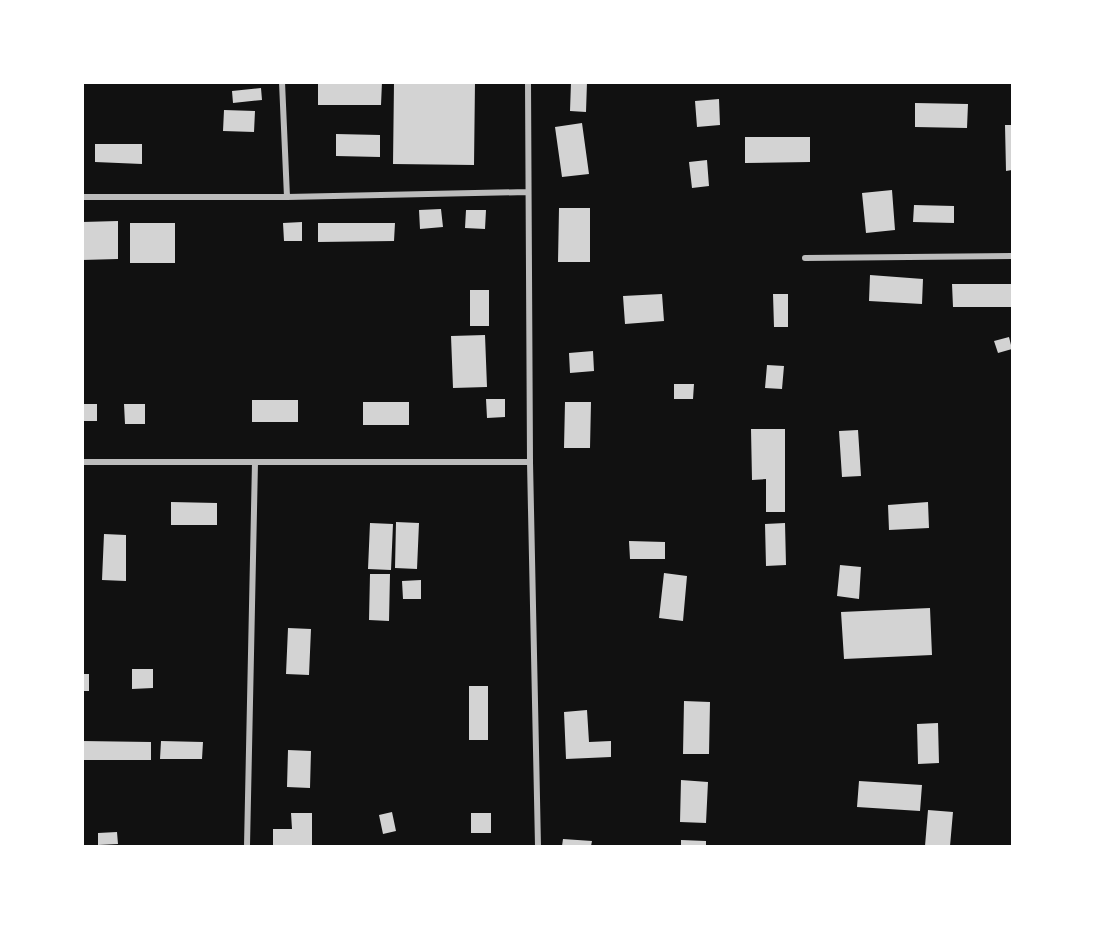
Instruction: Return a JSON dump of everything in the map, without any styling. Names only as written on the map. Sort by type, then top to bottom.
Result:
[{"type":"street","points":[[282,82],[286,197]]},
{"type":"street","points":[[528,82],[530,462],[537,846]]},
{"type":"street","points":[[82,197],[286,197],[527,192]]},
{"type":"street","points":[[805,258],[1012,256]]},
{"type":"street","points":[[82,462],[530,462]]},
{"type":"street","points":[[247,846],[255,462]]},
{"type":"building","points":[[318,82],[382,82],[381,105],[318,105]]},
{"type":"building","points":[[394,82],[475,82],[474,165],[393,164]]},
{"type":"building","points":[[571,82],[587,82],[586,112],[570,111]]},
{"type":"building","points":[[261,88],[262,100],[233,103],[232,91]]},
{"type":"building","points":[[719,99],[720,125],[697,127],[695,101]]},
{"type":"building","points":[[915,103],[968,104],[967,128],[915,127]]},
{"type":"building","points":[[224,110],[255,111],[254,132],[223,131]]},
{"type":"building","points":[[582,123],[589,174],[562,177],[555,127]]},
{"type":"building","points":[[1005,125],[1012,125],[1012,170],[1006,171]]},
{"type":"building","points":[[336,134],[380,135],[380,157],[336,156]]},
{"type":"building","points":[[745,137],[810,137],[810,162],[745,163]]},
{"type":"building","points":[[95,144],[142,144],[142,164],[95,162]]},
{"type":"building","points":[[707,160],[709,186],[692,188],[689,162]]},
{"type":"building","points":[[892,190],[895,230],[866,233],[862,193]]},
{"type":"building","points":[[914,205],[954,206],[954,223],[913,222]]},
{"type":"building","points":[[559,208],[590,208],[590,262],[558,262]]},
{"type":"building","points":[[441,209],[443,227],[420,229],[419,210]]},
{"type":"building","points":[[466,210],[486,210],[485,229],[465,228]]},
{"type":"building","points":[[118,221],[118,259],[82,260],[82,222]]},
{"type":"building","points":[[302,222],[302,241],[284,241],[283,223]]},
{"type":"building","points":[[130,223],[175,223],[175,263],[130,263]]},
{"type":"building","points":[[318,223],[395,223],[394,241],[318,242]]},
{"type":"building","points":[[870,275],[923,279],[922,304],[869,301]]},
{"type":"building","points":[[952,284],[1012,284],[1012,307],[953,307]]},
{"type":"building","points":[[470,290],[489,290],[489,326],[470,326]]},
{"type":"building","points":[[662,294],[664,321],[625,324],[623,296]]},
{"type":"building","points":[[773,294],[788,294],[788,327],[774,327]]},
{"type":"building","points":[[485,335],[487,387],[453,388],[451,336]]},
{"type":"building","points":[[1009,337],[1012,349],[998,353],[994,341]]},
{"type":"building","points":[[593,351],[594,371],[570,373],[569,353]]},
{"type":"building","points":[[767,365],[784,366],[782,389],[765,388]]},
{"type":"building","points":[[674,384],[694,384],[693,399],[674,399]]},
{"type":"building","points":[[486,399],[505,399],[505,417],[487,418]]},
{"type":"building","points":[[252,400],[298,400],[298,422],[252,422]]},
{"type":"building","points":[[363,402],[409,402],[409,425],[363,425]]},
{"type":"building","points":[[565,402],[591,402],[590,448],[564,448]]},
{"type":"building","points":[[82,404],[97,404],[97,421],[82,421]]},
{"type":"building","points":[[124,404],[145,404],[145,424],[125,424]]},
{"type":"building","points":[[751,429],[785,429],[785,512],[766,512],[766,479],[752,480]]},
{"type":"building","points":[[858,430],[861,476],[842,477],[839,431]]},
{"type":"building","points":[[171,502],[217,503],[217,525],[171,525]]},
{"type":"building","points":[[928,502],[929,528],[889,530],[888,505]]},
{"type":"building","points":[[396,522],[419,523],[417,569],[395,568]]},
{"type":"building","points":[[370,523],[393,524],[391,570],[368,569]]},
{"type":"building","points":[[785,523],[786,565],[766,566],[765,524]]},
{"type":"building","points":[[104,534],[126,535],[126,581],[102,580]]},
{"type":"building","points":[[629,541],[665,542],[665,559],[630,559]]},
{"type":"building","points":[[840,565],[861,567],[859,599],[837,596]]},
{"type":"building","points":[[664,573],[687,576],[683,621],[659,618]]},
{"type":"building","points":[[370,574],[390,574],[389,621],[369,620]]},
{"type":"building","points":[[421,580],[421,599],[403,599],[402,581]]},
{"type":"building","points":[[930,608],[932,655],[844,659],[841,612]]},
{"type":"building","points":[[288,628],[311,629],[309,675],[286,674]]},
{"type":"building","points":[[132,669],[153,669],[153,688],[132,689]]},
{"type":"building","points":[[82,674],[89,674],[89,691],[82,691]]},
{"type":"building","points":[[469,686],[488,686],[488,740],[469,740]]},
{"type":"building","points":[[684,701],[710,702],[709,754],[683,754]]},
{"type":"building","points":[[587,710],[589,742],[611,741],[611,757],[566,759],[564,712]]},
{"type":"building","points":[[938,723],[939,763],[918,764],[917,724]]},
{"type":"building","points":[[82,741],[151,742],[151,760],[82,760]]},
{"type":"building","points":[[161,741],[203,742],[202,759],[160,759]]},
{"type":"building","points":[[288,750],[311,751],[310,788],[287,787]]},
{"type":"building","points":[[681,780],[708,782],[706,823],[680,822]]},
{"type":"building","points":[[859,781],[922,785],[920,811],[857,807]]},
{"type":"building","points":[[928,810],[953,812],[950,846],[925,846]]},
{"type":"building","points":[[392,812],[396,831],[383,834],[379,815]]},
{"type":"building","points":[[291,813],[312,813],[312,846],[273,846],[273,829],[292,829]]},
{"type":"building","points":[[471,813],[491,813],[491,833],[471,833]]},
{"type":"building","points":[[117,832],[118,844],[98,845],[98,833]]},
{"type":"building","points":[[563,839],[592,841],[591,846],[562,846]]},
{"type":"building","points":[[681,840],[706,841],[706,846],[681,846]]}]
